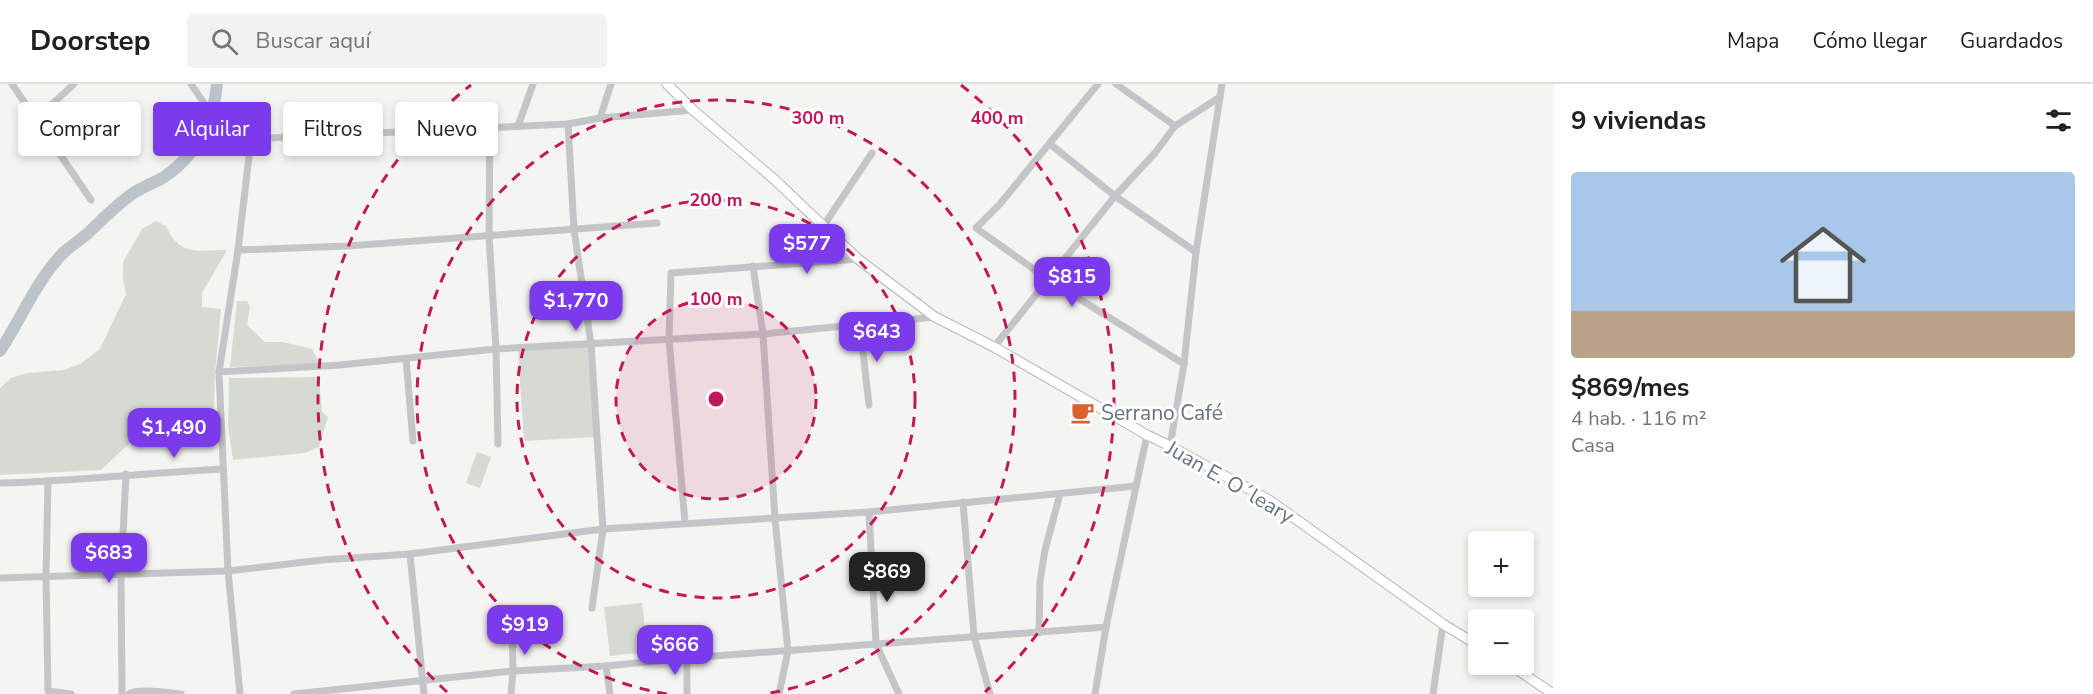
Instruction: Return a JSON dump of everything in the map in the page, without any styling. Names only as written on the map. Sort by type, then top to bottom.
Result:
[{"type":"street","points":[[12,84],[25,102]]},
{"type":"street","points":[[54,102],[74,84]]},
{"type":"street","points":[[191,84],[201,102]]},
{"type":"street","points":[[518,126],[533,84]]},
{"type":"street","points":[[600,118],[611,84]]},
{"type":"street","name":"Juan E. O´leary","points":[[667,84],[693,110],[776,180],[858,259],[935,317],[994,347],[1147,435],[1269,500],[1443,624],[1468,639]]},
{"type":"street","points":[[1098,84],[1000,204],[976,228],[1049,280],[1184,364]]},
{"type":"street","points":[[1116,84],[1175,126]]},
{"type":"street","points":[[1170,446],[1184,364],[1196,252],[1222,84]]},
{"type":"street","points":[[994,347],[1115,196],[1155,153],[1175,126],[1220,97]]},
{"type":"street","points":[[498,127],[568,124],[600,118],[693,110]]},
{"type":"street","points":[[568,124],[574,230],[591,344],[603,529],[592,608]]},
{"type":"street","points":[[271,139],[395,133]]},
{"type":"street","points":[[1050,144],[1115,196],[1196,252]]},
{"type":"street","points":[[824,225],[872,153]]},
{"type":"street","points":[[62,156],[91,200]]},
{"type":"street","points":[[240,694],[228,572],[219,372],[238,250],[249,156]]},
{"type":"street","points":[[490,156],[489,235],[496,349],[498,444]]},
{"type":"street","points":[[238,250],[347,246],[657,223]]},
{"type":"street","points":[[685,522],[669,339],[671,273],[858,259]]},
{"type":"street","points":[[753,266],[763,334],[775,519],[788,651],[779,694]]},
{"type":"street","points":[[219,372],[340,365],[496,349],[763,334],[935,317]]},
{"type":"street","points":[[860,325],[869,405]]},
{"type":"street","points":[[406,359],[413,441]]},
{"type":"street","points":[[1095,694],[1106,627],[1147,435]]},
{"type":"street","points":[[0,483],[223,469]]},
{"type":"street","points":[[122,694],[122,575],[126,474]]},
{"type":"street","points":[[48,481],[46,577],[48,692],[71,694]]},
{"type":"street","points":[[0,578],[228,572],[322,560],[410,554],[603,529],[869,512],[1136,486]]},
{"type":"street","points":[[1039,633],[1040,581],[1045,550],[1060,494]]},
{"type":"street","points":[[963,502],[974,636],[990,694]]},
{"type":"street","points":[[869,512],[876,644],[899,694]]},
{"type":"street","points":[[410,554],[424,694]]},
{"type":"street","points":[[511,694],[512,616]]},
{"type":"street","points":[[1433,694],[1443,624]]},
{"type":"street","points":[[294,694],[338,692],[513,671],[606,666],[1106,627]]},
{"type":"street","points":[[687,658],[687,694]]},
{"type":"street","points":[[606,666],[610,694]]},
{"type":"street","points":[[1525,675],[1553,694]]},
{"type":"street","points":[[129,694],[133,691],[181,694]]},
{"type":"shaded area","points":[[156,221],[166,226],[177,243],[191,250],[227,250],[202,293],[202,307],[221,309],[214,407],[208,416],[162,419],[151,423],[101,470],[0,475],[0,388],[11,378],[27,373],[64,370],[80,364],[100,349],[126,294],[123,262],[142,229]]},
{"type":"shaded area","points":[[237,301],[247,301],[250,306],[247,325],[265,342],[283,342],[312,349],[320,364],[230,367]]},
{"type":"shaded area","points":[[589,346],[595,437],[524,441],[518,351]]},
{"type":"shaded area","points":[[319,377],[322,412],[328,417],[319,447],[305,453],[233,460],[228,426],[229,378]]},
{"type":"shaded area","points":[[477,452],[491,457],[480,488],[466,483]]},
{"type":"shaded area","points":[[642,603],[648,652],[610,656],[604,607]]},
{"type":"waterway","points":[[0,351],[36,289],[62,254],[126,199],[175,169],[194,148],[212,111],[217,84]]},
{"type":"place","name":"Serrano Café","points":[[1083,413]]}]
